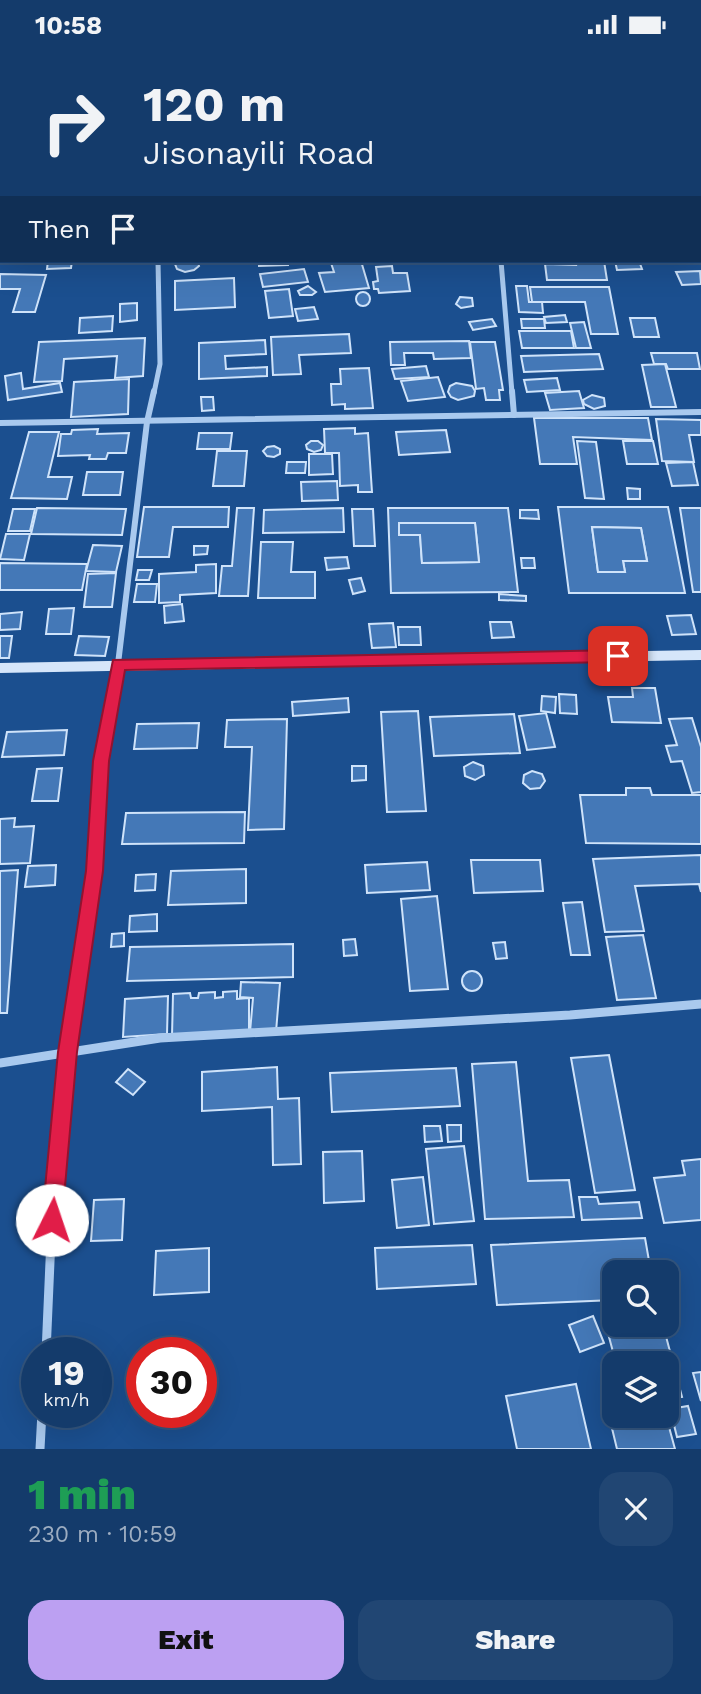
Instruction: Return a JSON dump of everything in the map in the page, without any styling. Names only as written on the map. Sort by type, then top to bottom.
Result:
[{"type":"street","points":[[47,1337],[54,1193],[67,1052],[94,871],[101,761],[118,664],[147,422],[160,364],[158,263]]},
{"type":"street","points":[[501,263],[514,415]]},
{"type":"street","points":[[0,423],[701,412]]},
{"type":"street","points":[[0,668],[701,655]]},
{"type":"street","points":[[0,1063],[160,1038],[570,1015],[701,1004]]},
{"type":"street","points":[[40,1449],[41,1428]]},
{"type":"building","points":[[48,263],[72,263],[71,268],[47,269]]},
{"type":"building","points":[[198,263],[199,266],[185,272],[177,269],[175,264]]},
{"type":"building","points":[[259,263],[288,263],[288,265],[259,266]]},
{"type":"building","points":[[331,263],[362,263],[369,288],[325,292],[319,273],[334,272]]},
{"type":"building","points":[[604,263],[607,280],[547,280],[545,264]]},
{"type":"building","points":[[615,263],[640,263],[642,269],[617,270]]},
{"type":"building","points":[[392,266],[393,273],[407,273],[410,291],[379,293],[378,289],[374,289],[373,282],[378,281],[376,267]]},
{"type":"building","points":[[304,269],[308,282],[263,287],[260,274]]},
{"type":"building","points":[[700,271],[701,284],[682,285],[676,272]]},
{"type":"building","points":[[0,274],[46,275],[35,312],[13,312],[20,289],[0,289]]},
{"type":"building","points":[[234,278],[235,307],[175,310],[175,281]]},
{"type":"building","points":[[308,286],[316,292],[312,295],[300,295],[298,291]]},
{"type":"building","points":[[516,286],[527,286],[529,302],[542,302],[543,313],[519,312]]},
{"type":"building","points":[[530,287],[609,287],[618,334],[591,334],[585,302],[532,302]]},
{"type":"building","points":[[289,289],[293,316],[269,318],[265,291]]},
{"type":"building","points":[[363,292],[368,294],[368,304],[363,306],[358,304],[356,299],[358,294]]},
{"type":"building","points":[[460,297],[472,298],[473,306],[461,308],[456,304]]},
{"type":"building","points":[[137,303],[137,320],[120,322],[120,304]]},
{"type":"building","points":[[314,307],[318,319],[298,321],[295,309]]},
{"type":"building","points":[[565,315],[567,322],[546,323],[544,317]]},
{"type":"building","points":[[113,316],[112,331],[79,333],[80,318]]},
{"type":"building","points":[[630,318],[655,318],[659,337],[634,337]]},
{"type":"building","points":[[492,319],[496,326],[473,330],[469,322]]},
{"type":"building","points":[[521,319],[544,319],[545,328],[522,328]]},
{"type":"building","points":[[584,322],[591,348],[576,348],[570,323]]},
{"type":"building","points":[[519,331],[571,331],[574,348],[522,348]]},
{"type":"building","points":[[349,334],[351,353],[299,355],[301,374],[273,375],[271,337]]},
{"type":"building","points":[[145,338],[143,376],[115,378],[117,356],[64,359],[62,381],[34,382],[39,342]]},
{"type":"building","points":[[265,340],[266,354],[225,356],[226,369],[267,367],[267,376],[199,379],[199,343]]},
{"type":"building","points":[[469,341],[471,358],[434,359],[433,353],[404,353],[405,365],[391,365],[390,342]]},
{"type":"building","points":[[470,342],[495,342],[503,390],[499,390],[500,400],[486,400],[484,388],[476,389]]},
{"type":"building","points":[[651,353],[697,353],[700,369],[668,369],[666,364],[654,364]]},
{"type":"building","points":[[599,354],[603,369],[524,372],[521,356]]},
{"type":"building","points":[[665,364],[676,407],[651,407],[642,365]]},
{"type":"building","points":[[426,366],[429,377],[395,379],[392,369]]},
{"type":"building","points":[[369,368],[373,408],[345,409],[345,404],[332,405],[331,384],[341,384],[340,369]]},
{"type":"building","points":[[21,373],[23,389],[60,383],[62,392],[8,400],[5,376]]},
{"type":"building","points":[[438,377],[445,397],[408,401],[401,381]]},
{"type":"building","points":[[557,378],[560,390],[527,392],[524,380]]},
{"type":"building","points":[[129,379],[128,414],[71,417],[74,382]]},
{"type":"building","points":[[456,383],[472,386],[474,396],[458,400],[451,397],[448,392],[450,386]]},
{"type":"building","points":[[579,391],[584,408],[550,410],[545,393]]},
{"type":"building","points":[[592,395],[604,398],[605,406],[594,409],[584,404],[583,400]]},
{"type":"building","points":[[201,397],[213,397],[214,410],[202,411]]},
{"type":"building","points":[[534,418],[648,418],[652,440],[573,437],[577,464],[540,464]]},
{"type":"building","points":[[656,419],[701,420],[701,435],[689,435],[694,462],[662,461]]},
{"type":"building","points":[[355,428],[355,434],[368,433],[372,492],[358,492],[358,485],[340,486],[339,453],[325,453],[324,429]]},
{"type":"building","points":[[98,429],[97,434],[129,433],[126,453],[108,453],[106,459],[89,459],[90,455],[58,456],[61,434],[71,434],[72,430]]},
{"type":"building","points":[[446,430],[450,452],[399,455],[396,432]]},
{"type":"building","points":[[29,432],[59,432],[48,477],[72,477],[67,499],[11,498]]},
{"type":"building","points":[[199,433],[232,433],[230,449],[197,449]]},
{"type":"building","points":[[311,441],[318,441],[323,445],[321,450],[314,452],[307,449],[306,445]]},
{"type":"building","points":[[577,441],[596,442],[604,499],[585,498]]},
{"type":"building","points":[[623,441],[653,441],[658,464],[627,464]]},
{"type":"building","points":[[274,446],[280,449],[280,454],[267,456],[263,451]]},
{"type":"building","points":[[217,451],[247,451],[244,486],[213,486]]},
{"type":"building","points":[[309,454],[332,454],[333,474],[309,475]]},
{"type":"building","points":[[287,462],[306,462],[305,473],[286,473]]},
{"type":"building","points":[[693,462],[698,485],[672,486],[666,463]]},
{"type":"building","points":[[87,472],[123,472],[120,495],[83,495]]},
{"type":"building","points":[[337,481],[338,500],[302,501],[301,482]]},
{"type":"building","points":[[627,488],[640,489],[640,499],[628,499]]},
{"type":"building","points":[[144,507],[229,507],[228,527],[173,527],[169,557],[137,557]]},
{"type":"building","points":[[558,507],[668,507],[685,593],[569,593]],"holes":[[[592,527],[641,528],[647,561],[623,561],[625,572],[598,572]]]},
{"type":"building","points":[[37,508],[126,509],[122,535],[31,534]]},
{"type":"building","points":[[237,508],[254,508],[248,596],[219,596],[222,566],[232,566]]},
{"type":"building","points":[[343,508],[344,532],[263,533],[264,510]]},
{"type":"building","points":[[388,508],[508,508],[518,592],[391,593]],"holes":[[[399,523],[475,523],[479,562],[422,563],[420,535],[399,535]]]},
{"type":"building","points":[[680,508],[701,508],[701,592],[693,592]]},
{"type":"building","points":[[13,509],[35,509],[30,531],[8,531]]},
{"type":"building","points":[[352,509],[373,509],[375,546],[354,546]]},
{"type":"building","points":[[520,510],[538,510],[539,519],[520,518]]},
{"type":"building","points":[[399,523],[475,523],[479,562],[422,563],[420,535],[399,535]]},
{"type":"building","points":[[592,527],[641,528],[647,561],[623,561],[625,572],[598,572]]},
{"type":"building","points":[[6,534],[30,534],[24,560],[0,559]]},
{"type":"building","points":[[261,542],[293,542],[291,572],[315,572],[315,598],[258,598]]},
{"type":"building","points":[[93,545],[122,546],[116,572],[86,571]]},
{"type":"building","points":[[194,546],[208,546],[207,554],[194,555]]},
{"type":"building","points":[[347,557],[349,568],[327,570],[325,558]]},
{"type":"building","points":[[521,558],[534,558],[535,568],[522,568]]},
{"type":"building","points":[[0,563],[87,564],[82,590],[0,590]]},
{"type":"building","points":[[216,564],[216,593],[180,595],[180,602],[159,603],[159,574],[196,572],[196,565]]},
{"type":"building","points":[[138,570],[152,570],[149,580],[136,580]]},
{"type":"building","points":[[116,573],[112,607],[84,607],[88,574]]},
{"type":"building","points":[[361,578],[365,591],[353,594],[349,580]]},
{"type":"building","points":[[137,584],[157,584],[155,602],[134,602]]},
{"type":"building","points":[[499,594],[526,596],[526,601],[499,600]]},
{"type":"building","points":[[182,604],[184,621],[165,623],[164,606]]},
{"type":"building","points":[[74,608],[71,634],[46,634],[49,609]]},
{"type":"building","points":[[22,612],[20,629],[0,630],[0,614]]},
{"type":"building","points":[[691,615],[696,634],[672,635],[667,616]]},
{"type":"building","points":[[490,622],[511,622],[514,637],[492,638]]},
{"type":"building","points":[[393,623],[396,647],[372,648],[369,624]]},
{"type":"building","points":[[398,627],[420,627],[421,645],[399,645]]},
{"type":"building","points":[[0,636],[12,636],[9,658],[0,658]]},
{"type":"building","points":[[79,636],[109,637],[105,656],[75,655]]},
{"type":"building","points":[[632,688],[655,688],[661,723],[612,722],[608,697],[633,697]]},
{"type":"building","points":[[559,694],[576,695],[577,714],[560,713]]},
{"type":"building","points":[[542,696],[556,697],[555,713],[541,711]]},
{"type":"building","points":[[348,698],[349,712],[293,716],[292,702]]},
{"type":"building","points":[[418,711],[426,811],[387,812],[381,712]]},
{"type":"building","points":[[546,713],[555,747],[527,750],[519,716]]},
{"type":"building","points":[[514,714],[520,753],[434,756],[430,717]]},
{"type":"building","points":[[692,718],[701,747],[701,792],[692,793],[682,761],[671,762],[666,746],[677,745],[669,719]]},
{"type":"building","points":[[287,719],[284,829],[248,830],[252,747],[225,747],[227,720]]},
{"type":"building","points":[[199,723],[197,748],[134,749],[137,724]]},
{"type":"building","points":[[67,730],[64,755],[2,757],[7,732]]},
{"type":"building","points":[[473,762],[483,766],[484,775],[475,780],[465,776],[464,767]]},
{"type":"building","points":[[352,766],[366,766],[366,780],[352,781]]},
{"type":"building","points":[[62,768],[58,801],[32,801],[37,769]]},
{"type":"building","points":[[532,771],[542,774],[545,781],[540,788],[530,789],[523,783],[524,775]]},
{"type":"building","points":[[626,788],[650,788],[652,795],[701,795],[701,844],[586,843],[580,795],[626,795]]},
{"type":"building","points":[[245,812],[244,843],[122,844],[126,813]]},
{"type":"building","points":[[15,818],[14,827],[34,826],[30,863],[0,864],[0,819]]},
{"type":"building","points":[[701,855],[701,892],[699,884],[635,886],[644,931],[605,932],[593,859]]},
{"type":"building","points":[[471,860],[540,860],[543,891],[474,893]]},
{"type":"building","points":[[427,862],[430,890],[367,893],[365,865]]},
{"type":"building","points":[[56,865],[55,885],[25,887],[28,866]]},
{"type":"building","points":[[246,869],[246,903],[168,905],[171,871]]},
{"type":"building","points":[[18,870],[7,1013],[0,1013],[0,871]]},
{"type":"building","points":[[156,874],[155,890],[135,891],[136,875]]},
{"type":"building","points":[[437,896],[448,989],[410,991],[401,899]]},
{"type":"building","points":[[582,902],[590,955],[571,955],[563,903]]},
{"type":"building","points":[[157,914],[157,931],[129,932],[130,916]]},
{"type":"building","points":[[124,933],[124,946],[111,947],[112,934]]},
{"type":"building","points":[[643,935],[656,998],[617,1000],[606,937]]},
{"type":"building","points":[[355,939],[357,955],[344,956],[343,940]]},
{"type":"building","points":[[505,942],[507,958],[496,959],[493,943]]},
{"type":"building","points":[[293,944],[293,977],[127,981],[130,947]]},
{"type":"building","points":[[472,971],[479,974],[482,981],[479,988],[472,991],[465,988],[462,981],[465,974]]},
{"type":"building","points":[[241,982],[280,983],[276,1032],[250,1032],[253,998],[240,997]]},
{"type":"building","points":[[237,991],[237,999],[249,998],[249,1031],[172,1036],[173,994],[190,993],[191,998],[198,998],[199,993],[215,992],[215,998],[223,997],[223,992]]},
{"type":"building","points":[[168,996],[167,1034],[123,1037],[125,999]]},
{"type":"building","points":[[609,1055],[635,1190],[595,1193],[571,1058]]},
{"type":"building","points":[[516,1062],[528,1181],[569,1180],[574,1217],[485,1219],[472,1064]]},
{"type":"building","points":[[277,1067],[278,1099],[299,1098],[301,1164],[273,1165],[272,1107],[202,1111],[202,1072]]},
{"type":"building","points":[[456,1068],[460,1106],[332,1112],[330,1073]]},
{"type":"building","points":[[128,1069],[145,1082],[133,1095],[116,1082]]},
{"type":"building","points":[[447,1125],[461,1125],[461,1141],[448,1142]]},
{"type":"building","points":[[424,1126],[440,1126],[442,1141],[425,1142]]},
{"type":"building","points":[[464,1146],[474,1221],[434,1224],[426,1149]]},
{"type":"building","points":[[362,1151],[364,1201],[324,1203],[323,1152]]},
{"type":"building","points":[[701,1159],[701,1220],[664,1223],[654,1178],[685,1175],[682,1161]]},
{"type":"building","points":[[423,1177],[429,1225],[397,1228],[392,1180]]},
{"type":"building","points":[[579,1197],[597,1197],[599,1204],[639,1202],[642,1218],[582,1220]]},
{"type":"building","points":[[124,1199],[122,1240],[91,1241],[94,1200]]},
{"type":"building","points":[[645,1238],[649,1260],[602,1260],[602,1301],[497,1305],[491,1245]]},
{"type":"building","points":[[472,1245],[476,1284],[377,1289],[375,1248]]},
{"type":"building","points":[[209,1248],[209,1292],[154,1295],[156,1251]]},
{"type":"building","points":[[593,1316],[604,1343],[580,1352],[569,1325]]},
{"type":"building","points":[[609,1337],[666,1337],[670,1351],[613,1351]]},
{"type":"building","points":[[701,1372],[701,1401],[693,1373]]},
{"type":"building","points":[[576,1384],[591,1449],[517,1449],[506,1396]]},
{"type":"building","points":[[688,1406],[696,1434],[677,1437],[675,1428],[679,1428],[679,1408]]},
{"type":"building","points":[[612,1428],[669,1428],[675,1449],[617,1449]]},
{"type":"route","points":[[52,1220],[67,1052],[94,871],[101,761],[118,664],[618,656]]}]
